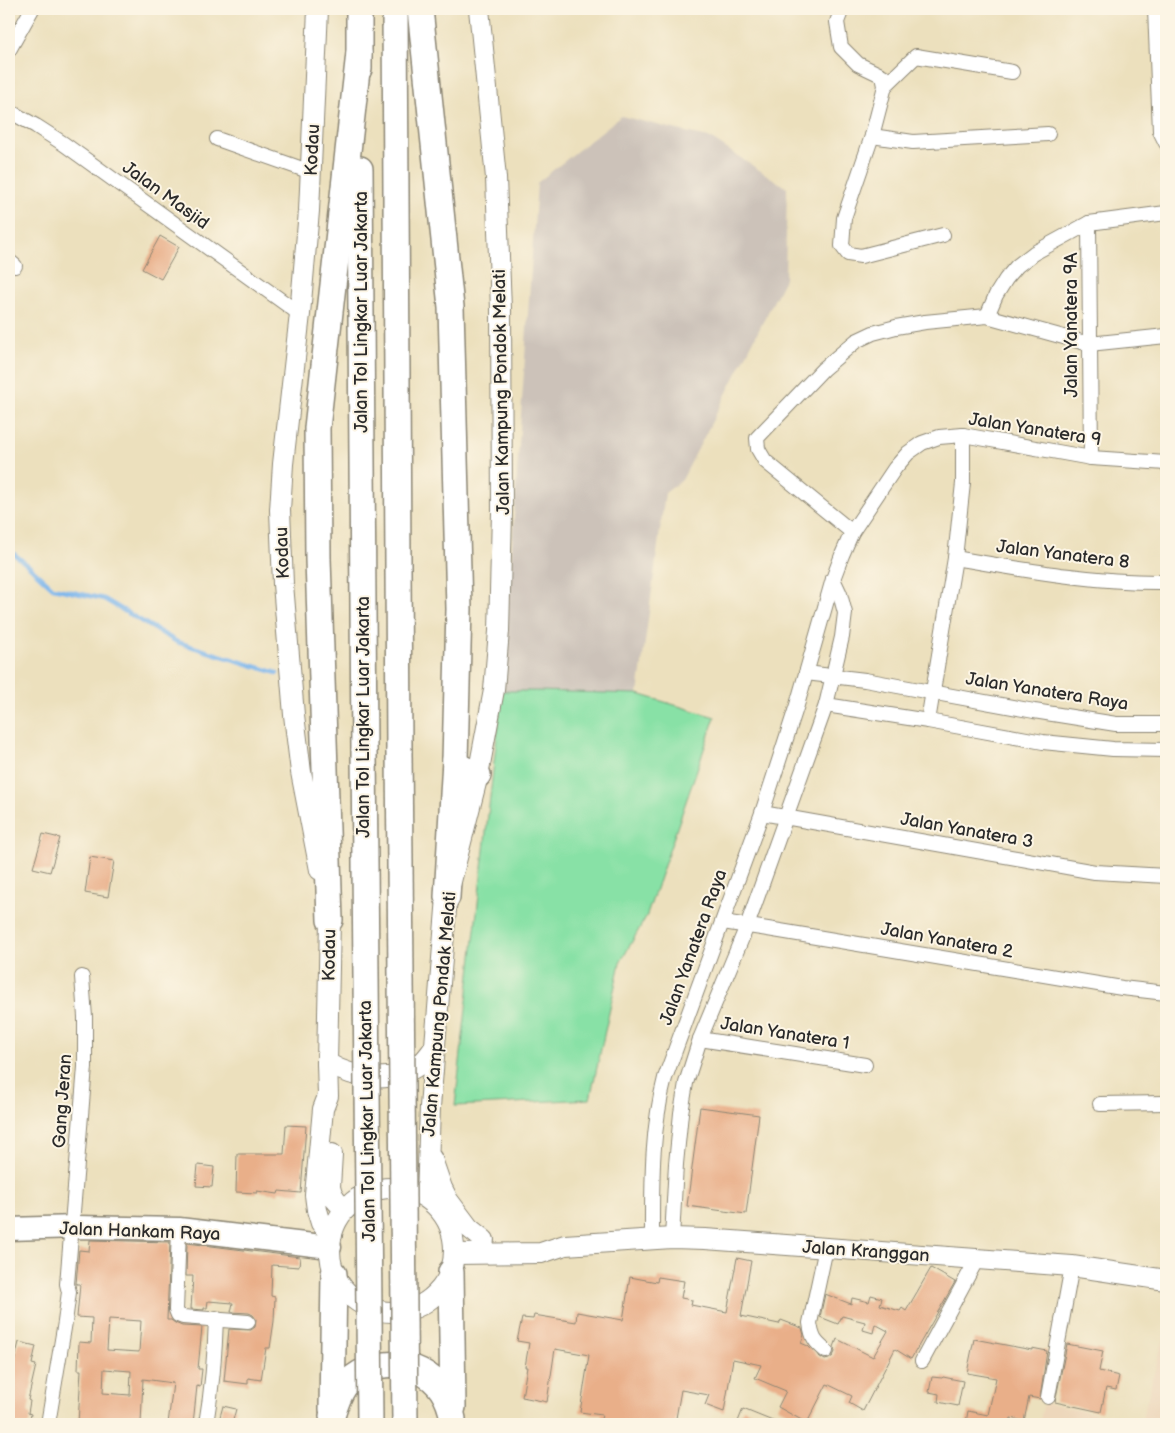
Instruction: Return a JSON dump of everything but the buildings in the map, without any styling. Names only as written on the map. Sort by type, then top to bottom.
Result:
[{"type":"highway","name":"Jalan Tol Lingkar Luar Jakarta","points":[[359,9],[370,1424]]},
{"type":"highway","name":"Jalan Tol Lingkar Luar Jakarta","points":[[395,9],[405,1424]]},
{"type":"highway","points":[[420,9],[450,307],[459,610],[455,760],[447,897]]},
{"type":"highway","points":[[330,920],[318,560],[317,428],[359,53]]},
{"type":"highway","points":[[455,760],[460,767],[478,774]]},
{"type":"highway","points":[[453,1256],[453,1422]]},
{"type":"highway","points":[[332,1420],[334,1274]]},
{"type":"highway","points":[[333,1326],[338,1311],[348,1295]]},
{"type":"highway","points":[[332,1420],[339,1396],[351,1380],[368,1369],[399,1364],[419,1370],[436,1382],[448,1399],[453,1422]]},
{"type":"main road","name":"Kodau","points":[[318,9],[312,172],[280,510],[283,584],[294,715],[302,772],[330,920],[328,1096],[323,1109],[328,1119],[326,1147],[316,1195],[316,1204],[321,1223],[331,1241]]},
{"type":"main road","name":"Jalan Kampung Pondok Melati","points":[[478,774],[494,690],[499,631],[502,513],[501,308],[496,178],[479,9]]},
{"type":"main road","name":"Jalan Kampung Pondak Melati","points":[[427,1198],[430,1107],[447,897],[478,774]]},
{"type":"main road","points":[[327,1063],[357,1076],[379,1078],[401,1074],[421,1064],[435,1047]]},
{"type":"main road","points":[[428,1140],[442,1188],[448,1200],[468,1228],[484,1240]]},
{"type":"main road","name":"Kodau","points":[[326,1147],[331,1193],[335,1200],[346,1209]]},
{"type":"main road","points":[[382,1188],[405,1189],[417,1192],[437,1206],[451,1228],[453,1256],[439,1292],[431,1300],[416,1308],[400,1313],[378,1312],[357,1302],[348,1295],[334,1274],[331,1260],[331,1241],[336,1222],[346,1209],[360,1196],[382,1188]]},
{"type":"main road","name":"Jalan Hankam Raya","points":[[9,1229],[74,1227],[180,1229],[331,1241]]},
{"type":"main road","name":"Jalan Kranggan","points":[[453,1256],[484,1240],[541,1239],[565,1245]]},
{"type":"main road","name":"Jalan Kranggan","points":[[453,1256],[541,1253],[565,1245],[662,1239],[705,1239],[1072,1266],[1166,1280]]},
{"type":"street","points":[[9,50],[32,9]]},
{"type":"street","points":[[842,9],[838,22],[841,47],[858,64],[883,76],[885,86],[872,136],[844,218],[842,246],[848,254],[861,256],[943,235]]},
{"type":"street","points":[[1155,9],[1163,118],[1160,131],[1166,143]]},
{"type":"street","points":[[885,86],[916,56],[1012,72]]},
{"type":"street","name":"Jalan Masjid","points":[[9,110],[64,144],[300,314]]},
{"type":"street","points":[[872,136],[912,142],[1048,134]]},
{"type":"street","points":[[217,140],[312,172]]},
{"type":"street","points":[[987,316],[996,295],[1006,279],[1017,266],[1034,253],[1089,222],[1166,213]]},
{"type":"street","name":"Jalan Yanatera 9A","points":[[1089,222],[1091,458]]},
{"type":"street","points":[[852,532],[765,461],[758,449],[757,438],[823,369],[856,341],[873,333],[896,327],[987,316],[1089,344],[1166,336]]},
{"type":"street","points":[[928,721],[955,558],[963,483],[963,435]]},
{"type":"street","name":"Jalan Yanatera 9","points":[[852,532],[895,468],[908,453],[922,443],[939,437],[963,435],[1091,458],[1166,463]]},
{"type":"street","name":"Jalan Yanatera Raya","points":[[662,1239],[652,1165],[658,1111],[665,1078],[762,813],[797,705],[834,579],[852,532]]},
{"type":"street","name":"Jalan Yanatera 8","points":[[955,558],[1074,577],[1166,582]]},
{"type":"street","points":[[662,1239],[686,1083],[700,1039],[747,926],[826,705],[842,637],[845,612],[834,579]]},
{"type":"street","name":"Jalan Yanatera Raya","points":[[806,673],[866,680],[1034,712],[1116,724],[1166,724]]},
{"type":"street","points":[[826,705],[1043,742],[1113,749],[1166,750]]},
{"type":"street","name":"Jalan Yanatera 3","points":[[762,813],[1095,872],[1166,876]]},
{"type":"street","name":"Jalan Yanatera 2","points":[[722,922],[1122,988],[1166,993]]},
{"type":"street","name":"Gang Jeran","points":[[48,1424],[69,1292],[67,1284],[74,1227],[85,1067],[86,1017],[82,977]]},
{"type":"street","name":"Jalan Yanatera 1","points":[[700,1039],[865,1065]]},
{"type":"street","points":[[1100,1104],[1166,1103]]},
{"type":"street","points":[[655,1138],[678,1141]]},
{"type":"street","points":[[180,1229],[177,1313],[183,1317],[216,1318],[248,1322]]},
{"type":"street","points":[[826,1248],[810,1323],[811,1333],[816,1342],[826,1351]]},
{"type":"street","points":[[922,1361],[977,1259]]},
{"type":"street","points":[[1048,1397],[1072,1266]]},
{"type":"street","points":[[206,1424],[215,1356],[216,1318]]},
{"type":"shaded area","points":[[621,116],[710,138],[787,188],[785,279],[682,480],[665,493],[638,694],[502,691],[537,183]]},
{"type":"shaded area","points":[[1166,1332],[1166,1424],[1039,1424],[1044,1403],[1141,1423]]},
{"type":"green space","points":[[502,691],[638,694],[715,717],[647,915],[620,963],[590,1099],[455,1106]]},
{"type":"waterway","points":[[9,550],[53,588],[104,599],[177,642],[277,673]]}]
